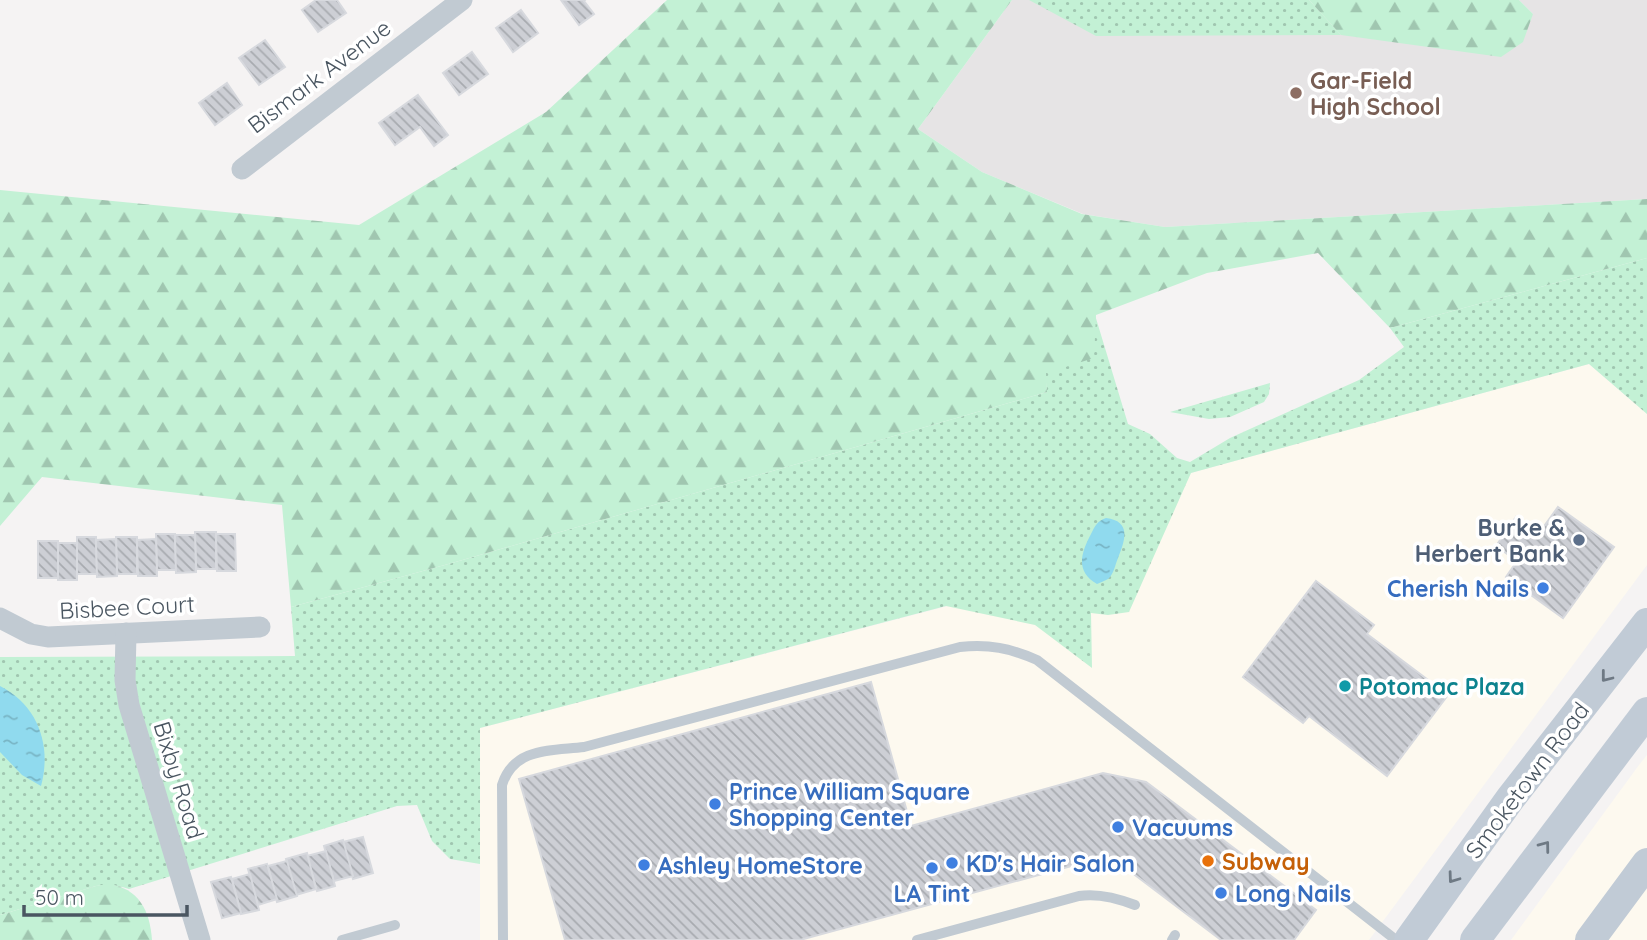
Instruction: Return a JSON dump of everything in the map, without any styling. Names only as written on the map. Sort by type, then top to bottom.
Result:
[{"type":"main road","name":"Smoketown Road","points":[[1409,940],[1510,799],[1647,622]]},
{"type":"main road","points":[[1475,940],[1647,712]]},
{"type":"main road","points":[[1590,940],[1647,863]]},
{"type":"street","name":"Bismark Avenue","points":[[242,169],[462,0]]},
{"type":"street","name":"Bisbee Court","points":[[0,618],[31,634],[48,637],[260,627]]},
{"type":"street","name":"Bixby Road","points":[[126,633],[125,680],[129,705],[200,940]]},
{"type":"lane","points":[[503,940],[502,785],[513,764],[538,752],[584,747],[960,646],[977,645],[1017,651],[1037,660],[1396,940]]},
{"type":"lane","points":[[917,940],[1079,896],[1101,895],[1135,905]]},
{"type":"lane","points":[[342,940],[395,925]]},
{"type":"shaded area","name":"Gar-Field High School","points":[[1012,0],[1309,0],[1341,35],[1533,14],[1519,0],[1647,0],[1647,199],[1165,227],[1083,214],[982,172],[918,129]]},
{"type":"shaded area","points":[[1589,364],[1647,414],[1647,565],[1369,940],[480,940],[480,728],[994,594],[997,526]]},
{"type":"shaded area","points":[[1647,755],[1647,940],[1511,940],[1639,765]]},
{"type":"green space","points":[[667,0],[1012,0],[918,129],[982,172],[1082,214],[1165,227],[1647,199],[1647,258],[1390,328],[1318,253],[1207,273],[1096,315],[1094,358],[1046,373],[1047,392],[291,607],[282,505],[42,477],[0,526],[0,190],[359,225],[546,112]]},
{"type":"green space","points":[[1029,0],[1309,0],[1341,35],[1096,36]]},
{"type":"green space","points":[[1309,0],[1519,0],[1533,14],[1523,42],[1501,57],[1341,35]]},
{"type":"green space","points":[[1647,258],[1647,414],[1589,364],[1191,473],[1129,612],[1108,615],[1091,613],[1092,668],[1035,625],[946,606],[480,728],[480,864],[450,859],[432,841],[417,805],[397,806],[129,889],[113,885],[96,886],[0,915],[0,657],[295,656],[291,607],[1047,392],[1045,373],[1095,315],[1128,424],[1150,434],[1177,458],[1190,462],[1230,438],[1359,380],[1404,347],[1390,328]]},
{"type":"green space","points":[[1270,383],[1269,394],[1264,402],[1230,417],[1209,419],[1170,412]]},
{"type":"green space","points":[[108,884],[128,890],[141,903],[149,920],[152,940],[0,940],[0,915]]},
{"type":"water","points":[[1106,518],[1120,523],[1124,539],[1112,575],[1097,584],[1085,573],[1082,561],[1087,541],[1095,526]]},
{"type":"water","points":[[0,686],[24,704],[39,728],[45,756],[41,786],[22,775],[0,752]]},
{"type":"building","points":[[316,0],[337,0],[346,13],[318,32],[302,10]]},
{"type":"building","points":[[561,0],[585,0],[594,14],[579,25]]},
{"type":"building","points":[[521,10],[538,33],[513,52],[496,28]]},
{"type":"building","points":[[265,40],[285,67],[259,85],[239,58]]},
{"type":"building","points":[[472,52],[488,74],[459,95],[443,73]]},
{"type":"building","points":[[227,83],[242,105],[215,125],[199,103]]},
{"type":"building","points":[[418,95],[448,135],[434,146],[420,127],[395,145],[379,123]]},
{"type":"building","points":[[1558,507],[1614,547],[1563,618],[1506,577],[1517,561],[1496,546],[1516,517],[1539,533]]},
{"type":"building","points":[[195,532],[216,532],[216,569],[196,569]]},
{"type":"building","points":[[156,534],[175,534],[176,570],[157,570]]},
{"type":"building","points":[[216,534],[235,534],[236,571],[217,571]]},
{"type":"building","points":[[175,535],[195,535],[196,572],[176,573]]},
{"type":"building","points":[[77,537],[96,537],[97,574],[77,574]]},
{"type":"building","points":[[116,537],[137,537],[137,574],[117,574]]},
{"type":"building","points":[[116,539],[117,576],[97,577],[96,540]]},
{"type":"building","points":[[156,539],[157,576],[138,576],[137,540]]},
{"type":"building","points":[[38,541],[58,541],[58,578],[38,578]]},
{"type":"building","points":[[58,543],[77,543],[77,580],[58,580]]},
{"type":"building","name":"Potomac Plaza","points":[[1316,581],[1374,625],[1367,634],[1448,695],[1387,776],[1309,716],[1303,723],[1243,677]]},
{"type":"building","name":"Prince William Square Shopping Center","points":[[871,682],[911,826],[1103,773],[1146,782],[1316,910],[1294,940],[1221,940],[1119,863],[1097,859],[800,940],[565,940],[519,779]]},
{"type":"building","points":[[363,837],[373,873],[353,879],[343,842]]},
{"type":"building","points":[[343,840],[353,876],[334,881],[324,846]]},
{"type":"building","points":[[326,851],[335,886],[317,891],[307,856]]},
{"type":"building","points":[[307,853],[316,889],[296,895],[286,859]]},
{"type":"building","points":[[287,861],[297,896],[277,902],[268,866]]},
{"type":"building","points":[[267,864],[277,899],[258,905],[248,869]]},
{"type":"building","points":[[250,874],[259,910],[241,914],[232,879]]},
{"type":"building","points":[[231,877],[241,913],[222,918],[211,882]]},
{"type":"place","name":"Gar-Field High School","points":[[1296,93]]},
{"type":"place","name":"Burke & Herbert Bank","points":[[1579,540]]},
{"type":"place","name":"Cherish Nails","points":[[1543,588]]},
{"type":"place","name":"Potomac Plaza","points":[[1345,686]]},
{"type":"place","name":"Prince William Square Shopping Center","points":[[715,804]]},
{"type":"place","name":"Vacuums","points":[[1118,827]]},
{"type":"place","name":"Subway","points":[[1208,861]]},
{"type":"place","name":"KD's Hair Salon","points":[[952,863]]},
{"type":"place","name":"Ashley HomeStore","points":[[644,865]]},
{"type":"place","name":"LA Tint","points":[[932,868]]},
{"type":"place","name":"Long Nails","points":[[1221,893]]}]
